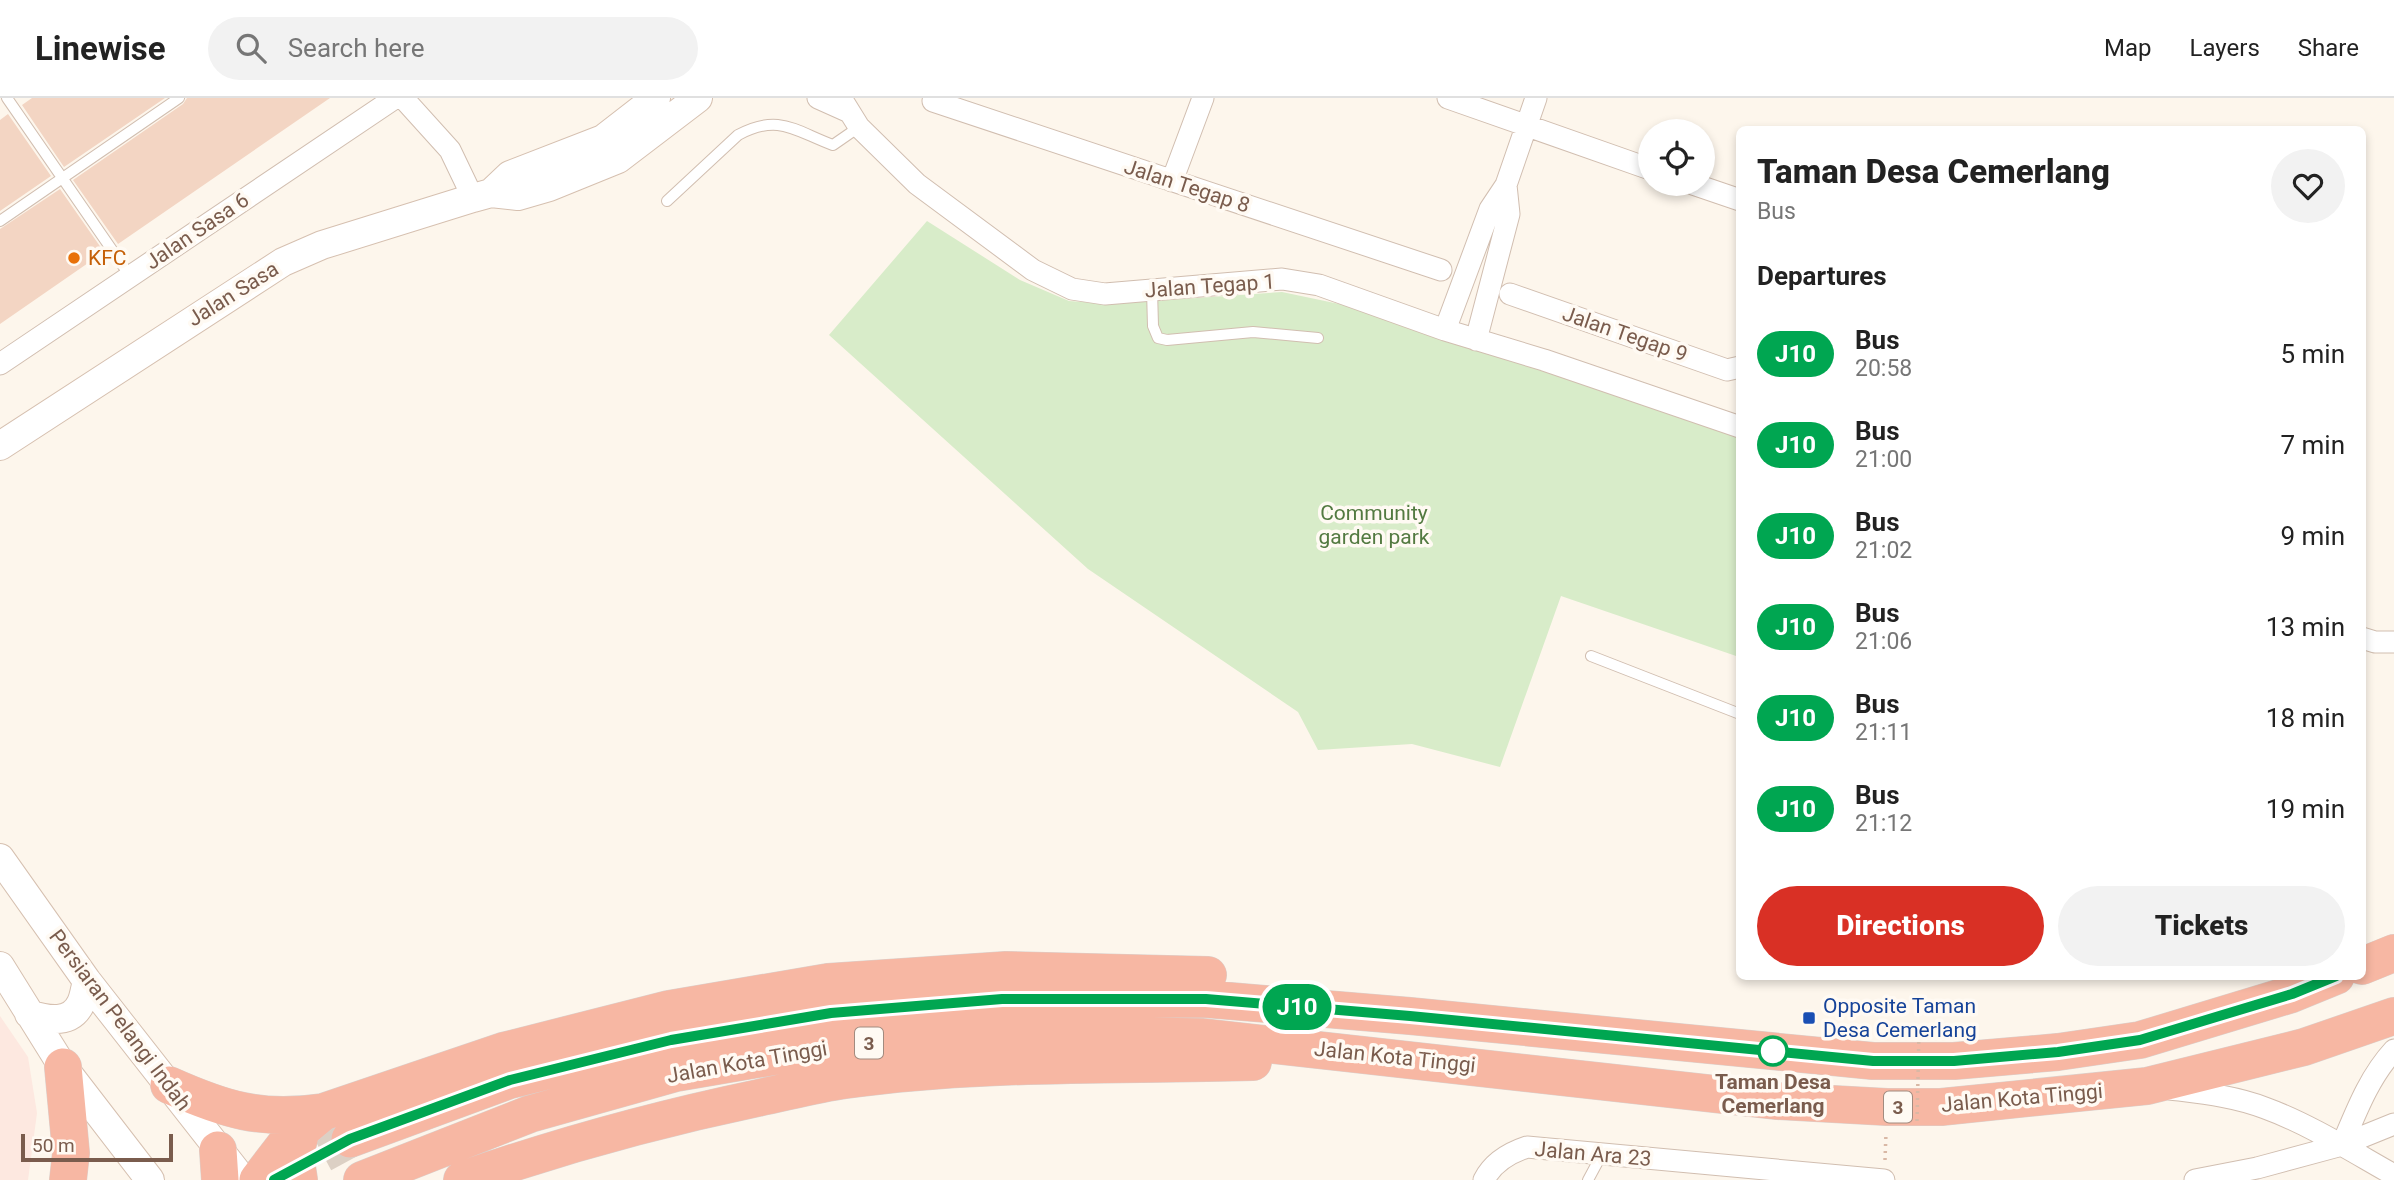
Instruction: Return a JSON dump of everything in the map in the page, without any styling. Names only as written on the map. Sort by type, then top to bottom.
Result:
[{"type":"highway","points":[[2366,964],[2394,953]]},
{"type":"highway","points":[[258,1180],[288,1141],[312,1120],[515,1048],[669,1009],[828,982],[1006,970],[1206,974],[1312,993],[1410,1016]]},
{"type":"highway","name":"Jalan Kota Tinggi","points":[[350,1139],[510,1080],[671,1040],[831,1013],[1002,999],[1206,999],[1873,1061],[1954,1061],[2058,1052],[2140,1040],[2292,994],[2326,980]]},
{"type":"highway","name":"Jalan Kota Tinggi","points":[[362,1180],[530,1114],[676,1073],[841,1045],[1005,1033],[1188,1037],[1394,1057],[1902,1114],[1941,1107],[2147,1086],[2304,1047],[2394,1016]]},
{"type":"highway","points":[[463,1180],[544,1152],[689,1112],[845,1080],[1008,1065],[1153,1065],[1394,1057]]},
{"type":"highway","points":[[63,1067],[71,1153],[68,1180]]},
{"type":"highway","points":[[169,1085],[202,1100],[235,1110],[312,1120]]},
{"type":"highway","points":[[299,1180],[295,1154],[312,1120]]},
{"type":"street","name":"Jalan Sasa 6","points":[[0,364],[395,98]]},
{"type":"street","points":[[403,98],[450,150],[482,196]]},
{"type":"street","name":"Jalan Sasa","points":[[482,196],[510,175],[603,139],[656,98]]},
{"type":"street","name":"Jalan Sasa","points":[[0,446],[283,262],[322,245],[482,196],[518,197],[548,187],[618,159],[698,98]]},
{"type":"street","name":"Jalan Tegap 1","points":[[818,98],[849,112],[917,184],[1033,271],[1072,289],[1105,294],[1282,279],[1319,285],[1445,330],[1736,425]]},
{"type":"street","points":[[1172,181],[1203,98]]},
{"type":"street","points":[[1448,98],[1638,165]]},
{"type":"street","points":[[1445,330],[1490,209],[1506,185],[1536,98]]},
{"type":"street","name":"Jalan Tegap 8","points":[[933,102],[1441,270]]},
{"type":"street","points":[[1476,340],[1509,214],[1506,185]]},
{"type":"street","points":[[1715,191],[1736,199]]},
{"type":"street","name":"Jalan Tegap 9","points":[[1510,294],[1727,370],[1736,368]]},
{"type":"street","points":[[2366,639],[2394,642]]},
{"type":"street","name":"Persiaran Pelangi Indah","points":[[0,858],[87,981],[169,1085],[219,1165],[243,1180]]},
{"type":"street","points":[[0,966],[63,1067],[150,1180]]},
{"type":"street","points":[[30,1014],[48,1020],[72,1014],[81,1004],[87,981]]},
{"type":"street","points":[[2342,1146],[2360,1102],[2379,1066],[2394,1050]]},
{"type":"street","points":[[2147,1086],[2229,1097],[2265,1108],[2394,1175]]},
{"type":"street","points":[[2275,1163],[2291,1143],[2297,1124]]},
{"type":"street","points":[[2194,1180],[2342,1146],[2394,1124]]},
{"type":"street","name":"Jalan Ara 23","points":[[1484,1180],[1488,1172],[1507,1154],[1527,1146],[1602,1154],[1682,1171],[1883,1180]]},
{"type":"lane","points":[[7,98],[130,276]]},
{"type":"lane","points":[[0,221],[179,98]]},
{"type":"lane","points":[[667,201],[738,135],[751,128],[769,124],[793,127],[832,145],[849,112]]},
{"type":"lane","points":[[1152,290],[1153,326],[1158,338],[1167,340],[1253,332],[1318,338]]},
{"type":"lane","points":[[1591,656],[1736,712]]},
{"type":"lane","points":[[1588,1180],[1602,1154]]},
{"type":"path","points":[[1883,1180],[1902,1114],[1919,1033]]},
{"type":"shaded area","points":[[0,1016],[28,1057],[37,1113],[28,1180],[0,1180]]},
{"type":"green space","name":"Community garden park","points":[[927,221],[1020,280],[1069,301],[1111,304],[1282,292],[1344,305],[1541,365],[1736,435],[1736,656],[1561,596],[1500,767],[1412,744],[1318,750],[1298,712],[1088,569],[829,335]]},
{"type":"building","points":[[32,98],[165,98],[64,167],[22,105]]},
{"type":"building","points":[[187,98],[330,98],[118,244],[73,180],[183,104]]},
{"type":"building","points":[[8,114],[51,176],[0,211],[0,120]]},
{"type":"building","points":[[60,189],[104,252],[0,324],[0,229]]},
{"type":"tunnel","points":[[274,1180],[350,1139]]},
{"type":"bus line","name":"J10","points":[[274,1180],[350,1139],[510,1080],[671,1040],[831,1013],[1002,999],[1206,999],[1873,1061],[1954,1061],[2058,1052],[2140,1040],[2292,994],[2326,980]]},
{"type":"place","name":"KFC","points":[[74,258]]},
{"type":"place","name":"Opposite Taman Desa Cemerlang","points":[[1809,1018]]},
{"type":"place","name":"Taman Desa Cemerlang","points":[[1773,1051]]}]
